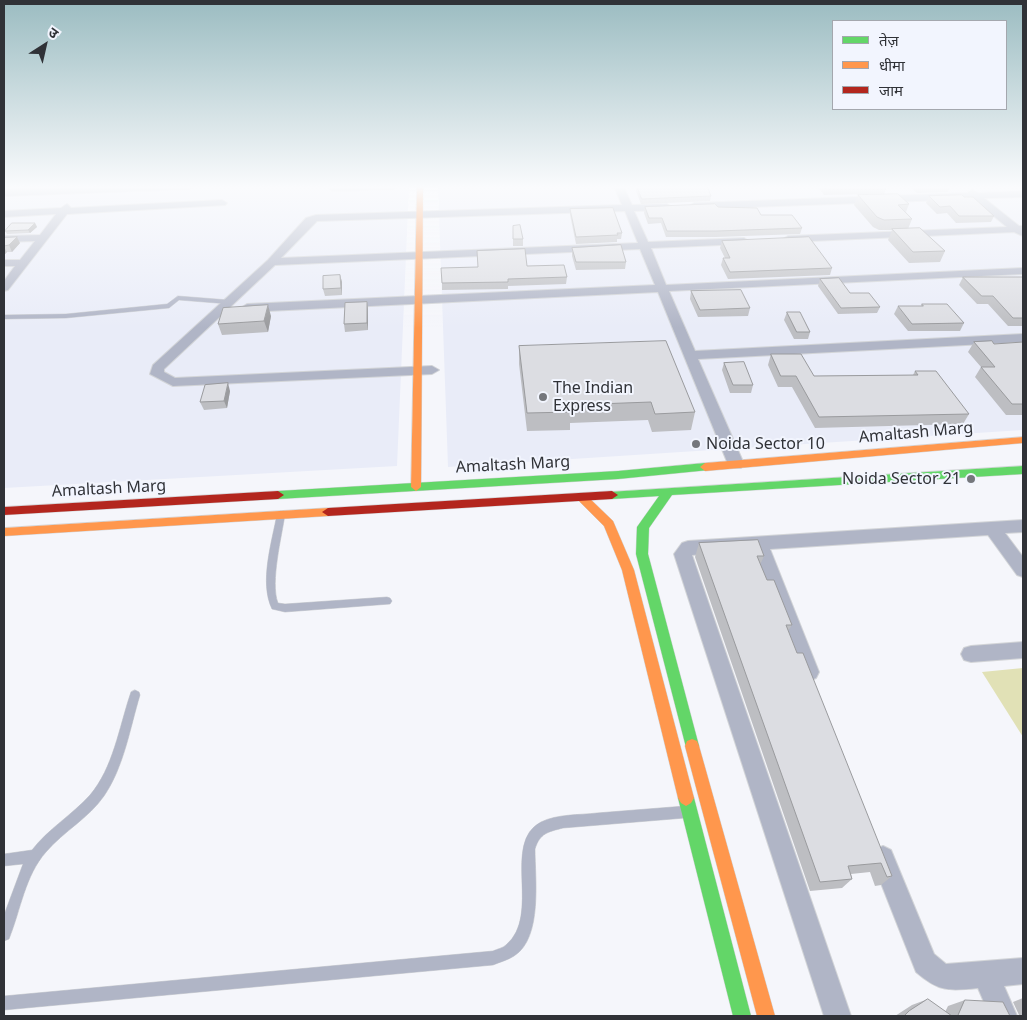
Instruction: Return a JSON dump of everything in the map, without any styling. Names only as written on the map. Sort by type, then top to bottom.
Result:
[{"type":"main road","points":[[416,487],[419,255],[422,234]]},
{"type":"main road","points":[[427,234],[431,259]]},
{"type":"main road","name":"Amaltash Marg","points":[[4,511],[416,487],[433,481],[618,475],[1023,440]]},
{"type":"main road","points":[[4,532],[581,496],[957,479],[1023,470]]},
{"type":"main road","points":[[612,530],[628,537],[641,530],[668,492]]},
{"type":"main road","points":[[581,496],[609,524],[628,570],[742,1016]]},
{"type":"main road","points":[[641,530],[639,543],[644,569],[766,1016]]},
{"type":"main road","points":[[652,666],[670,664]]},
{"type":"street","points":[[4,288],[47,234]]},
{"type":"street","points":[[298,234],[272,262],[158,368],[157,374],[173,382],[432,370]]},
{"type":"street","points":[[639,234],[736,464]]},
{"type":"street","points":[[772,240],[949,234]]},
{"type":"street","points":[[4,239],[43,238]]},
{"type":"street","points":[[272,262],[419,255],[431,259],[644,245],[752,241]]},
{"type":"street","points":[[4,263],[24,262]]},
{"type":"street","points":[[226,305],[418,300],[1023,271]]},
{"type":"street","points":[[691,354],[1023,338]]},
{"type":"street","points":[[837,1016],[683,554],[688,548],[1023,526]]},
{"type":"street","points":[[992,528],[1023,570]]},
{"type":"street","points":[[759,544],[816,690]]},
{"type":"street","points":[[971,654],[1023,650]]},
{"type":"street","points":[[874,835],[925,962],[937,973],[950,978],[1023,971]]},
{"type":"street","points":[[985,974],[1004,1016]]},
{"type":"lane","points":[[4,317],[54,318],[169,306],[178,298],[226,305]]},
{"type":"lane","points":[[282,514],[272,576],[271,601],[276,606],[285,608],[387,601]]},
{"type":"lane","points":[[4,934],[29,866],[57,832],[86,808],[100,791],[110,773],[135,696]]},
{"type":"lane","points":[[4,1003],[493,958],[511,950],[524,934],[529,910],[529,849],[533,836],[544,827],[563,822],[690,811]]},
{"type":"lane","points":[[4,860],[36,856]]},
{"type":"shaded area","points":[[4,234],[407,234],[397,466],[4,488]]},
{"type":"shaded area","points":[[440,234],[1023,234],[1023,430],[448,467]]},
{"type":"green space","points":[[1023,668],[1023,737],[982,672]]},
{"type":"building","points":[[513,234],[522,234],[523,239],[513,239]]},
{"type":"building","points":[[575,234],[618,235],[576,237]]},
{"type":"building","points":[[896,234],[926,234],[945,251],[913,252]]},
{"type":"building","points":[[17,237],[9,245],[4,246],[4,238]]},
{"type":"building","points":[[809,237],[832,268],[730,272],[723,258],[730,258],[722,241]]},
{"type":"building","points":[[621,245],[626,262],[576,262],[572,248]]},
{"type":"building","points":[[525,249],[527,266],[564,265],[567,277],[508,279],[508,282],[442,283],[441,268],[478,267],[477,251]]},
{"type":"building","points":[[340,275],[341,288],[323,289],[323,276]]},
{"type":"building","points":[[963,277],[1023,277],[1023,318],[1013,318],[993,296],[982,296]]},
{"type":"building","points":[[839,278],[850,293],[869,293],[880,307],[841,308],[820,279]]},
{"type":"building","points":[[741,290],[750,308],[700,310],[691,291]]},
{"type":"building","points":[[367,302],[367,323],[344,324],[345,303]]},
{"type":"building","points":[[922,304],[947,304],[964,323],[912,324],[898,306],[923,306]]},
{"type":"building","points":[[268,305],[264,321],[218,324],[223,308]]},
{"type":"building","points":[[787,312],[800,312],[810,332],[797,332]]},
{"type":"building","points":[[666,341],[695,412],[655,414],[651,402],[570,405],[571,412],[527,413],[519,346]]},
{"type":"building","points":[[992,341],[994,344],[1023,342],[1023,404],[1012,404],[981,367],[995,367],[974,342]]},
{"type":"building","points":[[771,354],[801,354],[814,376],[918,375],[915,371],[936,371],[969,414],[819,417],[796,376],[781,376]]},
{"type":"building","points":[[744,362],[753,385],[733,385],[724,363]]},
{"type":"building","points":[[228,383],[224,401],[200,402],[205,385]]},
{"type":"building","points":[[758,540],[764,556],[757,556],[767,580],[774,580],[792,625],[786,625],[797,653],[803,653],[892,876],[887,877],[881,863],[848,866],[852,879],[820,882],[699,543]]},
{"type":"building","points":[[928,999],[952,1016],[904,1016],[909,1011]]},
{"type":"building","points":[[965,1000],[1003,1002],[1010,1016],[958,1016]]},
{"type":"traffic: fast","points":[[278,495],[618,475],[705,467]]},
{"type":"traffic: fast","points":[[612,495],[1023,470]]},
{"type":"traffic: fast","points":[[668,492],[643,527],[642,554],[692,746]]},
{"type":"traffic: fast","points":[[686,798],[742,1016]]},
{"type":"traffic: slow","points":[[416,487],[419,234]]},
{"type":"traffic: slow","points":[[705,467],[1023,440]]},
{"type":"traffic: slow","points":[[581,497],[609,524],[628,570],[686,798]]},
{"type":"traffic: slow","points":[[4,532],[328,512]]},
{"type":"traffic: slow","points":[[692,746],[766,1016]]},
{"type":"traffic: jam","points":[[4,511],[278,495]]},
{"type":"traffic: jam","points":[[328,512],[612,495]]},
{"type":"place","name":"The Indian Express","points":[[543,397]]},
{"type":"place","name":"Noida Sector 10","points":[[696,444]]},
{"type":"place","name":"Noida Sector 21","points":[[971,479]]}]
